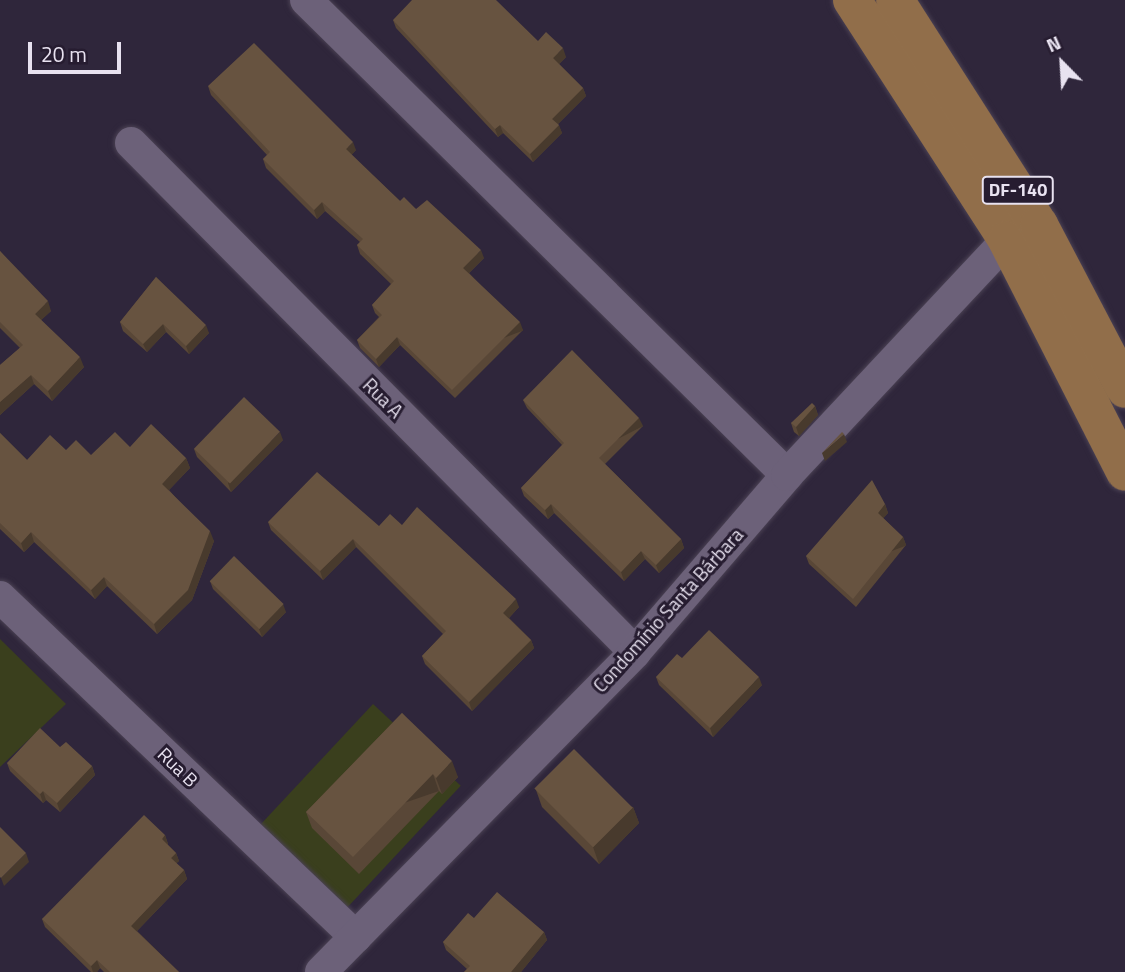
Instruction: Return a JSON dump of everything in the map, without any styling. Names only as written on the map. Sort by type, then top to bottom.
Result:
[{"type":"main road","name":"DF-140","points":[[852,0],[1007,240],[1125,472]]},
{"type":"main road","name":"DF-140","points":[[895,0],[1040,225],[1125,389]]},
{"type":"street","points":[[306,0],[787,475]]},
{"type":"street","name":"Rua A","points":[[131,143],[635,652]]},
{"type":"street","name":"Condomínio Santa Bárbara","points":[[321,972],[635,652],[787,475],[1007,240]]},
{"type":"street","name":"Rua B","points":[[0,597],[356,937]]},
{"type":"green space","points":[[0,639],[66,704],[0,767]]},
{"type":"green space","points":[[373,704],[461,786],[341,915],[253,833]]},
{"type":"building","points":[[412,0],[496,0],[538,41],[546,32],[563,48],[553,58],[583,88],[552,119],[559,125],[530,154],[500,125],[495,129],[393,20]]},
{"type":"building","points":[[254,43],[353,142],[346,149],[400,201],[404,197],[416,209],[427,200],[481,250],[463,268],[520,322],[452,390],[397,337],[376,359],[357,340],[382,315],[372,305],[394,281],[357,245],[363,239],[322,202],[314,210],[263,159],[270,152],[208,86]]},
{"type":"building","points":[[0,251],[48,301],[35,314],[80,357],[48,391],[31,375],[0,402],[0,365],[23,345],[0,322]]},
{"type":"building","points":[[156,277],[206,325],[186,346],[163,324],[143,344],[120,322]]},
{"type":"building","points":[[572,350],[639,418],[599,458],[681,539],[656,565],[641,551],[621,572],[551,504],[545,510],[521,488],[564,443],[523,400]]},
{"type":"building","points":[[244,397],[280,432],[230,484],[194,449]]},
{"type":"building","points":[[812,403],[815,406],[796,427],[791,423]]},
{"type":"building","points":[[151,424],[186,458],[162,484],[210,531],[188,590],[154,624],[104,577],[91,590],[31,532],[21,543],[0,523],[0,433],[27,460],[50,435],[66,450],[76,440],[91,455],[115,432],[130,447]]},
{"type":"building","points":[[842,432],[844,434],[822,453]]},
{"type":"building","points":[[317,472],[379,526],[390,514],[402,525],[417,507],[516,599],[503,613],[531,640],[469,702],[422,656],[446,631],[353,539],[320,571],[268,522]]},
{"type":"building","points":[[872,480],[885,504],[878,513],[903,537],[853,599],[806,556]]},
{"type":"building","points":[[234,556],[284,604],[259,629],[210,581]]},
{"type":"building","points":[[709,630],[759,677],[710,728],[656,677],[677,654],[682,658]]},
{"type":"building","points":[[402,713],[452,761],[436,778],[433,774],[353,857],[306,812]]},
{"type":"building","points":[[40,728],[60,747],[66,742],[92,766],[57,803],[43,791],[40,794],[7,763]]},
{"type":"building","points":[[574,749],[633,808],[593,847],[534,789]]},
{"type":"building","points":[[144,815],[165,835],[162,839],[176,853],[171,858],[184,870],[131,926],[179,972],[110,972],[97,960],[91,966],[42,919]]},
{"type":"building","points":[[0,827],[26,853],[1,878],[0,877]]},
{"type":"building","points":[[497,892],[544,932],[511,972],[464,972],[470,966],[443,942],[468,913],[474,918]]}]
